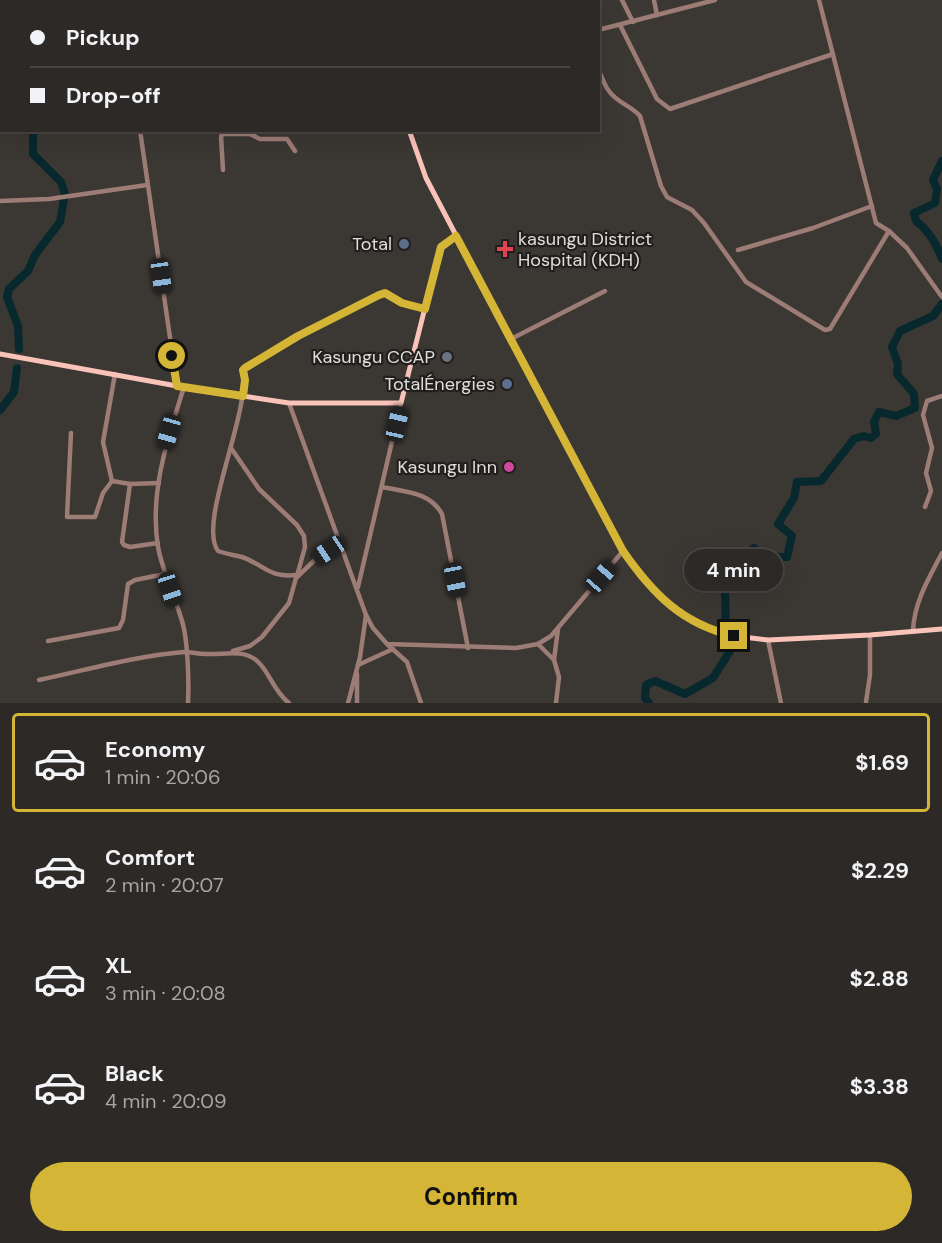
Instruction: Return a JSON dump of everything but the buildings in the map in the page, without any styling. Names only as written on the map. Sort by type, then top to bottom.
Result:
[{"type":"main road","points":[[410,132],[426,178],[623,551],[641,577],[660,597],[684,616],[721,633],[768,640],[942,629]]},
{"type":"main road","points":[[0,354],[177,386],[289,403],[401,403],[441,247],[456,236]]},
{"type":"street","points":[[622,0],[633,22]]},
{"type":"street","points":[[654,0],[657,15]]},
{"type":"street","points":[[600,30],[633,22],[696,2],[715,0]]},
{"type":"street","points":[[819,0],[876,222],[907,248],[942,297]]},
{"type":"street","points":[[620,25],[657,99],[670,109],[833,54]]},
{"type":"street","points":[[600,73],[609,92],[636,111],[640,117],[661,186],[667,197],[692,210],[704,223],[746,282],[825,330],[830,329],[889,231]]},
{"type":"street","points":[[140,132],[177,386]]},
{"type":"street","points":[[223,170],[221,136],[224,134],[251,132],[260,139],[287,139],[295,151]]},
{"type":"street","points":[[0,201],[48,199],[147,185]]},
{"type":"street","points":[[738,250],[813,228],[872,206]]},
{"type":"street","points":[[511,339],[605,291]]},
{"type":"street","points":[[340,542],[318,557],[297,577],[276,575],[242,558],[218,551],[215,547],[214,520],[218,493],[243,396],[245,380],[243,370],[298,336],[379,295],[385,293],[402,303],[425,309]]},
{"type":"street","points":[[72,433],[67,517],[95,517],[103,493],[112,481],[103,442],[115,374]]},
{"type":"street","points":[[184,387],[165,446],[159,483],[158,543],[165,574],[182,622],[189,687],[188,703]]},
{"type":"street","points":[[925,507],[931,491],[926,473],[932,448],[923,410],[927,401],[942,396]]},
{"type":"street","points":[[289,403],[366,615],[373,628],[407,662],[421,703]]},
{"type":"street","points":[[357,589],[401,403]]},
{"type":"street","points":[[39,680],[186,652],[207,654],[230,652],[250,646],[262,637],[289,603],[305,547],[304,536],[297,525],[259,489],[231,448]]},
{"type":"street","points":[[112,481],[130,484],[159,483]]},
{"type":"street","points":[[130,484],[122,542],[127,547],[158,543]]},
{"type":"street","points":[[382,488],[422,496],[436,503],[442,514],[468,648]]},
{"type":"street","points":[[387,644],[516,648],[538,644],[551,636],[623,551]]},
{"type":"street","points":[[913,631],[914,614],[919,598],[942,553]]},
{"type":"street","points":[[48,641],[119,628],[123,620],[128,584],[135,580],[165,574]]},
{"type":"street","points":[[348,703],[358,667],[366,615]]},
{"type":"street","points":[[555,703],[559,677],[554,660],[558,627]]},
{"type":"street","points":[[866,702],[870,675],[870,635]]},
{"type":"street","points":[[768,640],[781,703]]},
{"type":"street","points":[[538,644],[554,660]]},
{"type":"street","points":[[358,667],[393,649]]},
{"type":"street","points":[[230,652],[257,660],[273,686],[289,703]]},
{"type":"street","points":[[357,703],[358,667]]},
{"type":"waterway","points":[[19,349],[18,326],[7,297],[9,289],[28,271],[35,255],[60,222],[65,194],[61,182],[33,154],[33,132]]},
{"type":"waterway","points":[[942,161],[933,180],[937,189],[935,203],[914,213],[916,221],[932,238],[942,259]]},
{"type":"waterway","points":[[726,629],[727,574],[754,548],[767,557],[787,557],[792,536],[778,524],[794,498],[797,482],[821,481],[854,439],[864,436],[871,438],[876,434],[874,422],[879,412],[896,416],[915,408],[914,394],[897,374],[898,364],[892,347],[900,331],[933,316],[942,304]]},
{"type":"waterway","points":[[0,410],[14,392],[17,368]]},
{"type":"waterway","points":[[649,703],[645,698],[646,685],[655,681],[685,694],[713,678],[730,651],[721,639]]},
{"type":"place","name":"Total","points":[[404,244]]},
{"type":"place","name":"kasungu District Hospital (KDH)","points":[[505,249]]},
{"type":"place","name":"Kasungu CCAP","points":[[447,357]]},
{"type":"place","name":"TotalÉnergies","points":[[507,384]]},
{"type":"place","name":"Kasungu Inn","points":[[509,467]]},
{"type":"route","points":[[172,356],[177,386],[243,396],[245,380],[243,370],[245,368],[298,336],[379,295],[385,293],[402,303],[425,309],[441,247],[456,236],[623,551],[641,577],[660,597],[684,616],[711,630],[734,636]]}]
